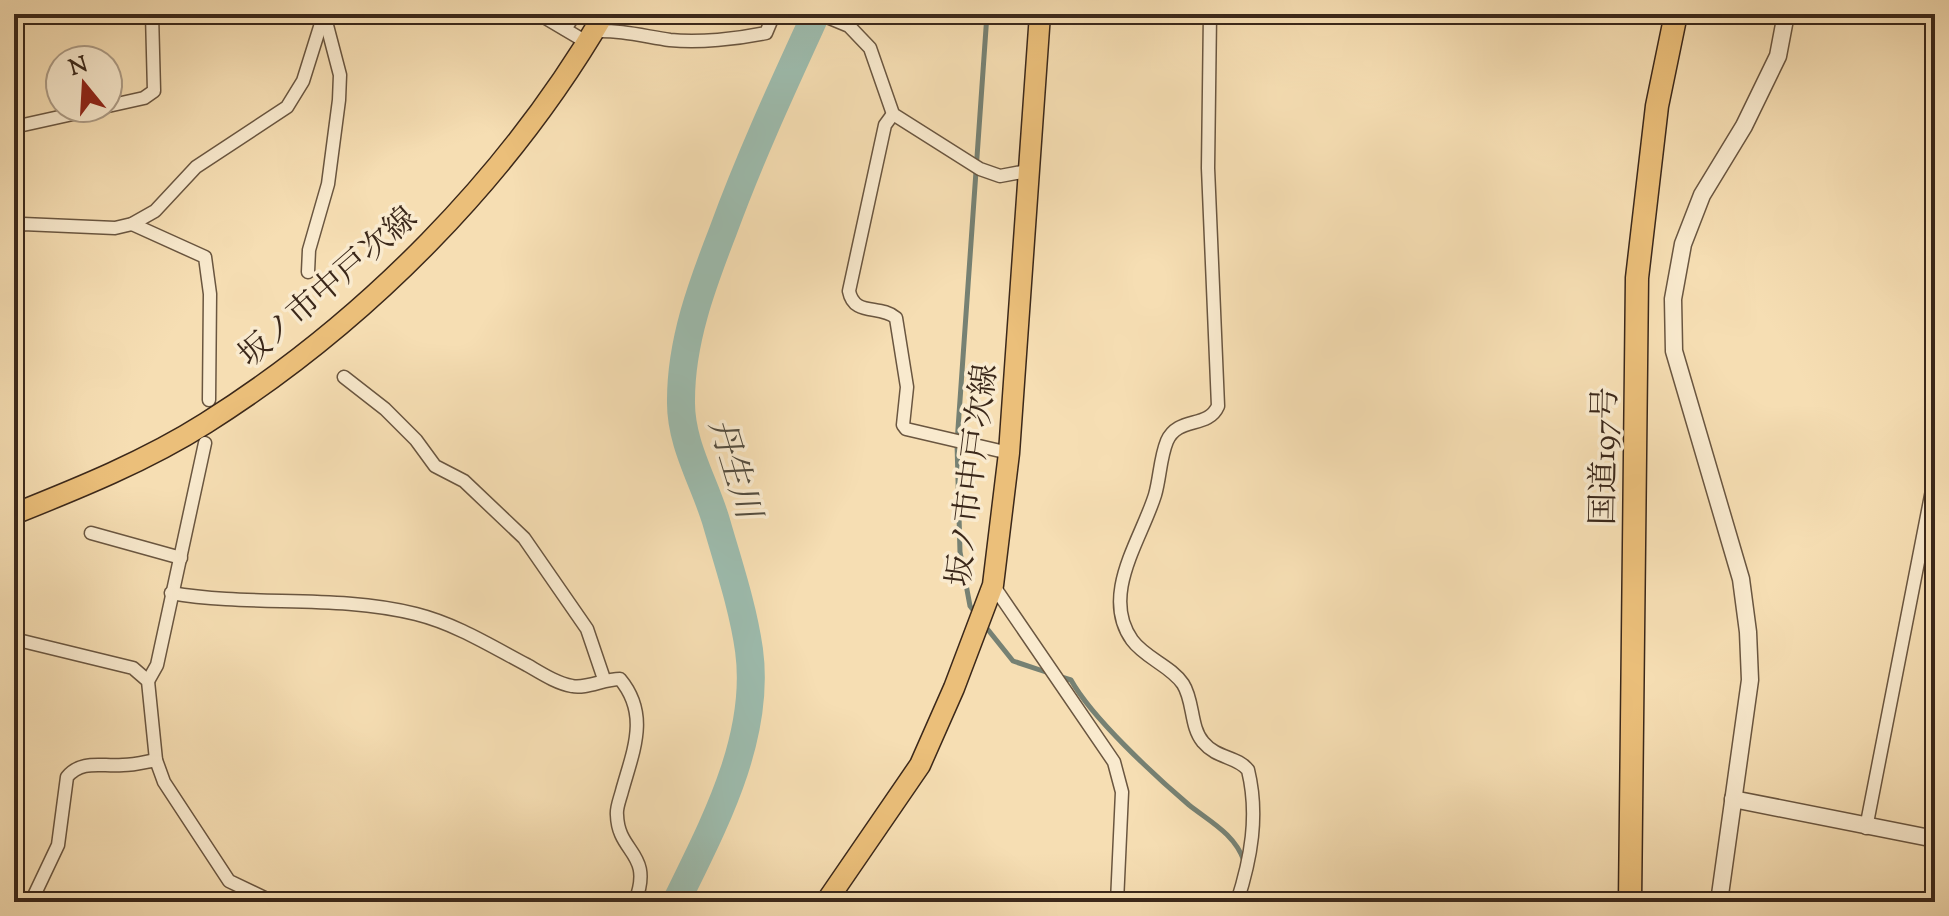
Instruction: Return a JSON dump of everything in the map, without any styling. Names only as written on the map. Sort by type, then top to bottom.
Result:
[{"type":"highway","name":"国道197号","points":[[1630,902],[1637,278],[1657,106],[1676,14]]},
{"type":"main road","name":"坂ノ市中戸次線","points":[[826,902],[920,765],[993,585],[1009,453],[1040,14]]},
{"type":"main road","name":"坂ノ市中戸次線","points":[[14,514],[150,454],[205,424],[266,383],[341,323],[409,261],[505,159],[595,29]]},
{"type":"street","points":[[124,102],[144,98],[154,91],[152,14]]},
{"type":"street","points":[[17,224],[100,228],[132,224],[155,211],[196,167],[287,107],[303,81],[324,14]]},
{"type":"street","points":[[308,272],[309,250],[328,184],[339,100],[340,75],[324,14]]},
{"type":"street","points":[[539,14],[565,29],[622,29],[689,41],[766,33],[774,14]]},
{"type":"street","points":[[565,29],[575,14]]},
{"type":"street","points":[[820,14],[849,26],[870,48],[893,114],[980,169],[1000,176],[1027,171]]},
{"type":"street","points":[[1210,14],[1208,168],[1218,406],[1214,415],[1207,419],[1183,423],[1173,430],[1166,443],[1155,495],[1125,570],[1120,599],[1123,623],[1133,642],[1183,684],[1201,740],[1221,758],[1242,763],[1248,770],[1253,827],[1251,857],[1237,902]]},
{"type":"street","points":[[1719,902],[1750,680],[1748,632],[1741,579],[1674,351],[1673,299],[1683,244],[1702,195],[1744,126],[1778,56],[1786,14]]},
{"type":"street","points":[[893,114],[885,125],[863,215],[849,291],[851,301],[856,307],[889,312],[896,318],[907,387],[903,425],[906,429],[1009,453]]},
{"type":"street","points":[[14,127],[44,120]]},
{"type":"street","points":[[132,224],[205,257],[210,294],[209,400]]},
{"type":"street","points":[[344,377],[385,409],[416,440],[435,466],[464,481],[524,538],[587,629],[604,679]]},
{"type":"street","points":[[205,443],[157,665],[148,681],[156,760],[191,828],[229,881],[273,902]]},
{"type":"street","points":[[1866,828],[1935,475]]},
{"type":"street","points":[[91,533],[181,558]]},
{"type":"street","points":[[993,585],[1114,762],[1122,792],[1117,902]]},
{"type":"street","points":[[171,593],[209,600],[315,601],[415,614],[464,631],[574,687],[604,679],[620,679],[637,710],[639,728],[616,813],[642,870],[643,881],[635,902]]},
{"type":"street","points":[[14,639],[133,668],[148,681]]},
{"type":"street","points":[[31,902],[58,845],[67,777],[72,770],[82,765],[122,766],[156,760]]},
{"type":"street","points":[[1733,799],[1866,828],[1935,839]]},
{"type":"waterway","name":"丹生川","points":[[676,902],[731,780],[748,716],[751,683],[749,650],[739,601],[716,521],[684,431],[681,400],[685,356],[700,293],[733,203],[816,14]]},
{"type":"waterway","points":[[977,615],[970,606],[960,552],[957,443],[987,14]]},
{"type":"waterway","points":[[985,626],[1013,661],[1049,673]]},
{"type":"waterway","points":[[1058,676],[1071,680],[1125,746],[1175,793],[1221,829],[1240,851],[1244,861]]}]
